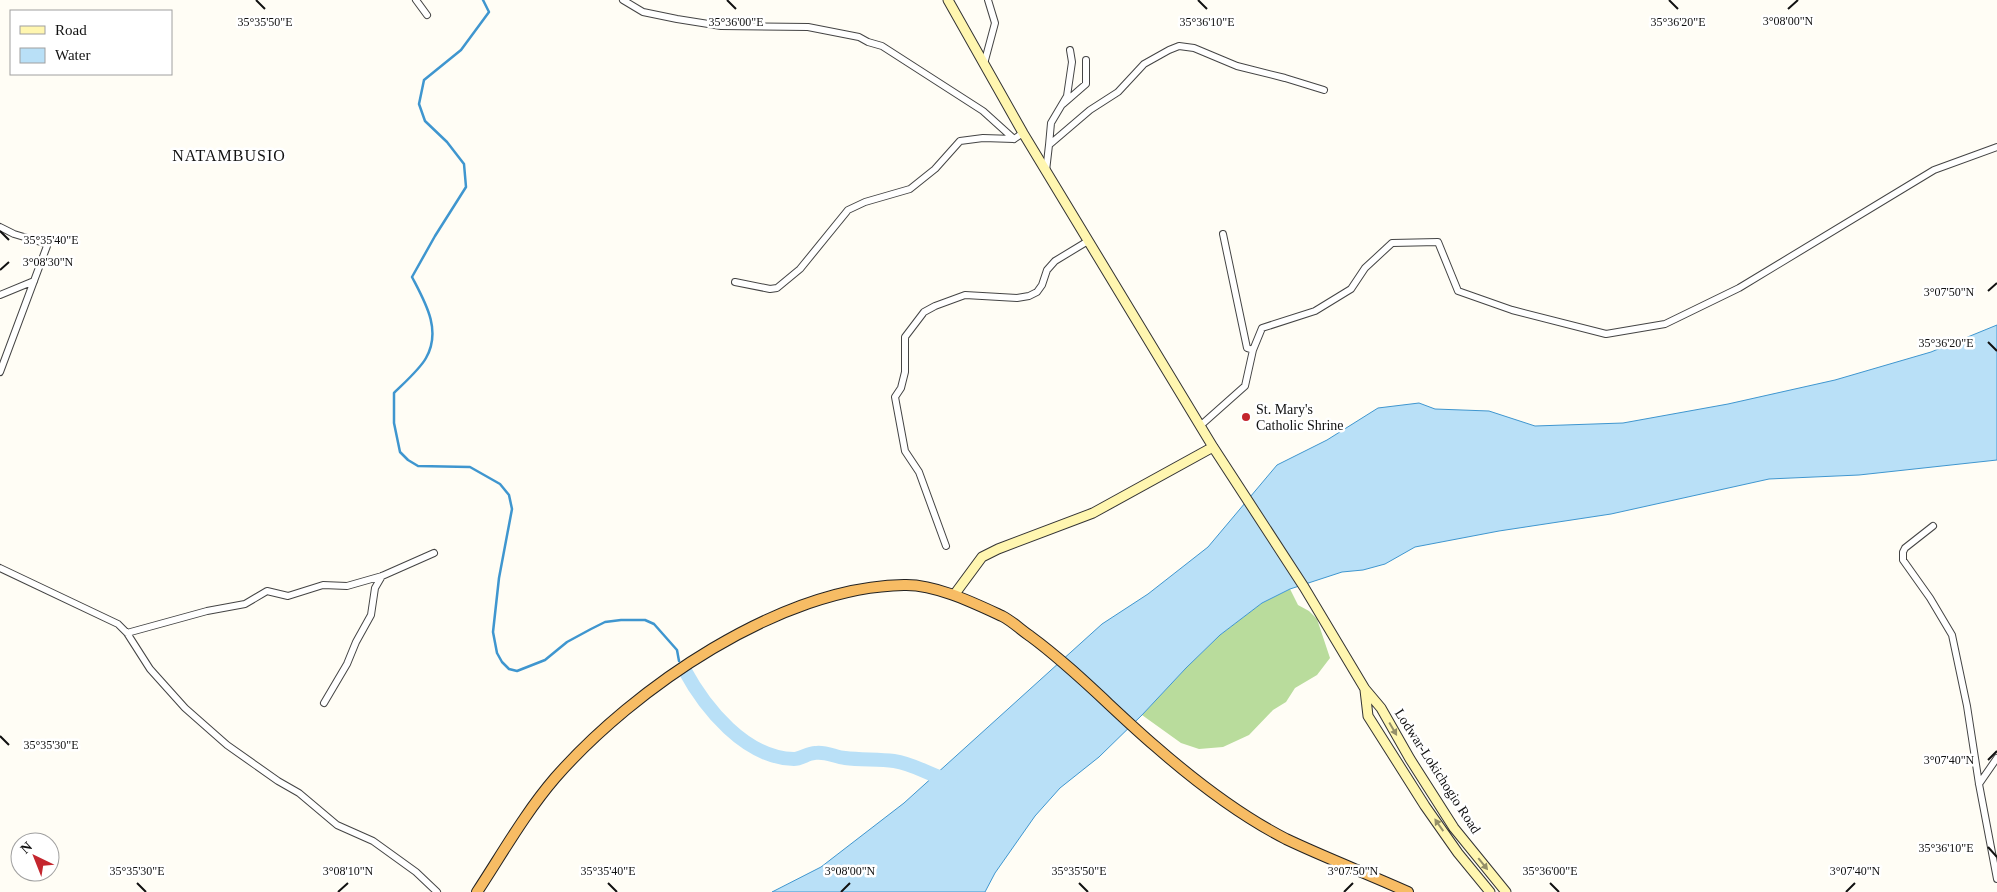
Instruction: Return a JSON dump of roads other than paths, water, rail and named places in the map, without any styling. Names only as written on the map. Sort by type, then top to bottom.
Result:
[{"type":"highway","points":[[477,892],[536,802],[559,774],[614,721],[676,672],[727,640],[774,617],[823,599],[856,591],[906,585],[954,595],[1004,618],[1049,651],[1156,748],[1238,811],[1286,839],[1408,892]]},
{"type":"main road","points":[[948,0],[1023,133],[1213,447],[1093,513],[998,548],[982,557],[954,595]]},
{"type":"main road","name":"Lodwar-Lokichogio Road","points":[[1213,447],[1246,495],[1304,587],[1365,689],[1381,708],[1410,759],[1454,828],[1506,892]]},
{"type":"main road","name":"Lodwar-Lokichogio Road","points":[[1365,689],[1368,716],[1425,806],[1458,853],[1490,892]]},
{"type":"street","points":[[416,0],[427,14]]},
{"type":"street","points":[[623,0],[643,12],[721,26],[808,26],[859,37],[882,46],[983,111],[1014,139]]},
{"type":"street","points":[[984,64],[995,23],[988,0]]},
{"type":"street","points":[[1049,145],[1090,110],[1118,92],[1144,64],[1160,54],[1179,46],[1194,48],[1236,66],[1324,90]]},
{"type":"street","points":[[1046,171],[1051,122],[1067,96],[1072,62],[1070,50]]},
{"type":"street","points":[[1062,105],[1086,84],[1086,60]]},
{"type":"street","points":[[736,282],[770,289],[777,288],[800,269],[848,210],[864,202],[910,189],[935,169],[960,141],[983,138],[1014,139],[1023,133]]},
{"type":"street","points":[[1200,426],[1245,386],[1253,350],[1262,328],[1314,311],[1351,289],[1365,268],[1392,243],[1438,242],[1458,291],[1512,310],[1606,334],[1666,324],[1739,288],[1934,170],[1997,147]]},
{"type":"street","points":[[0,227],[14,234],[44,242],[47,246],[0,372]]},
{"type":"street","points":[[1223,234],[1247,348],[1253,350]]},
{"type":"street","points":[[946,546],[919,472],[905,451],[899,427],[898,405],[895,398],[901,388],[904,372],[905,337],[924,312],[966,295],[1017,298],[1029,296],[1037,292],[1042,285],[1047,270],[1055,261],[1088,241]]},
{"type":"street","points":[[0,295],[34,281]]},
{"type":"street","points":[[1933,526],[1905,548],[1903,560],[1930,598],[1952,635],[1967,706],[1979,784],[1997,879]]},
{"type":"street","points":[[127,633],[207,611],[245,604],[267,591],[288,596],[324,585],[347,586],[382,576],[434,553]]},
{"type":"street","points":[[0,568],[112,621],[127,633],[150,670],[185,708],[227,745],[278,781],[299,793],[337,825],[373,841],[416,872],[437,892]]},
{"type":"street","points":[[324,703],[347,664],[356,642],[371,615],[375,588],[382,576]]},
{"type":"street","points":[[1979,784],[1997,758]]},
{"type":"water","points":[[1997,325],[1997,460],[1859,475],[1769,479],[1611,514],[1499,531],[1415,547],[1385,564],[1363,570],[1342,572],[1290,589],[1262,603],[1220,635],[1099,757],[1060,788],[1035,816],[995,873],[985,892],[772,892],[821,867],[904,803],[1102,624],[1148,594],[1208,547],[1277,465],[1327,440],[1378,408],[1419,403],[1435,409],[1489,411],[1535,426],[1623,423],[1728,404],[1835,380],[1931,352]]},
{"type":"waterway","points":[[483,0],[489,12],[461,50],[424,80],[419,104],[425,121],[447,142],[464,164],[466,187],[412,277],[430,316],[432,337],[431,348],[426,358],[394,393],[394,423],[400,452],[418,466],[470,467],[500,484],[509,495],[512,509],[499,578],[493,632],[497,653],[509,669],[517,671],[545,660],[567,642],[591,629],[605,622],[621,620],[645,620],[654,624],[677,650],[679,661]]},
{"type":"waterway","points":[[684,669],[715,714],[728,728],[759,750],[776,756],[794,759],[812,753],[826,753],[845,758],[894,761],[951,781]]},
{"type":"place","name":"St. Mary's Catholic Shrine","points":[[1246,417]]},
{"type":"district","name":"NATAMBUSIO","points":[[229,155]]}]
